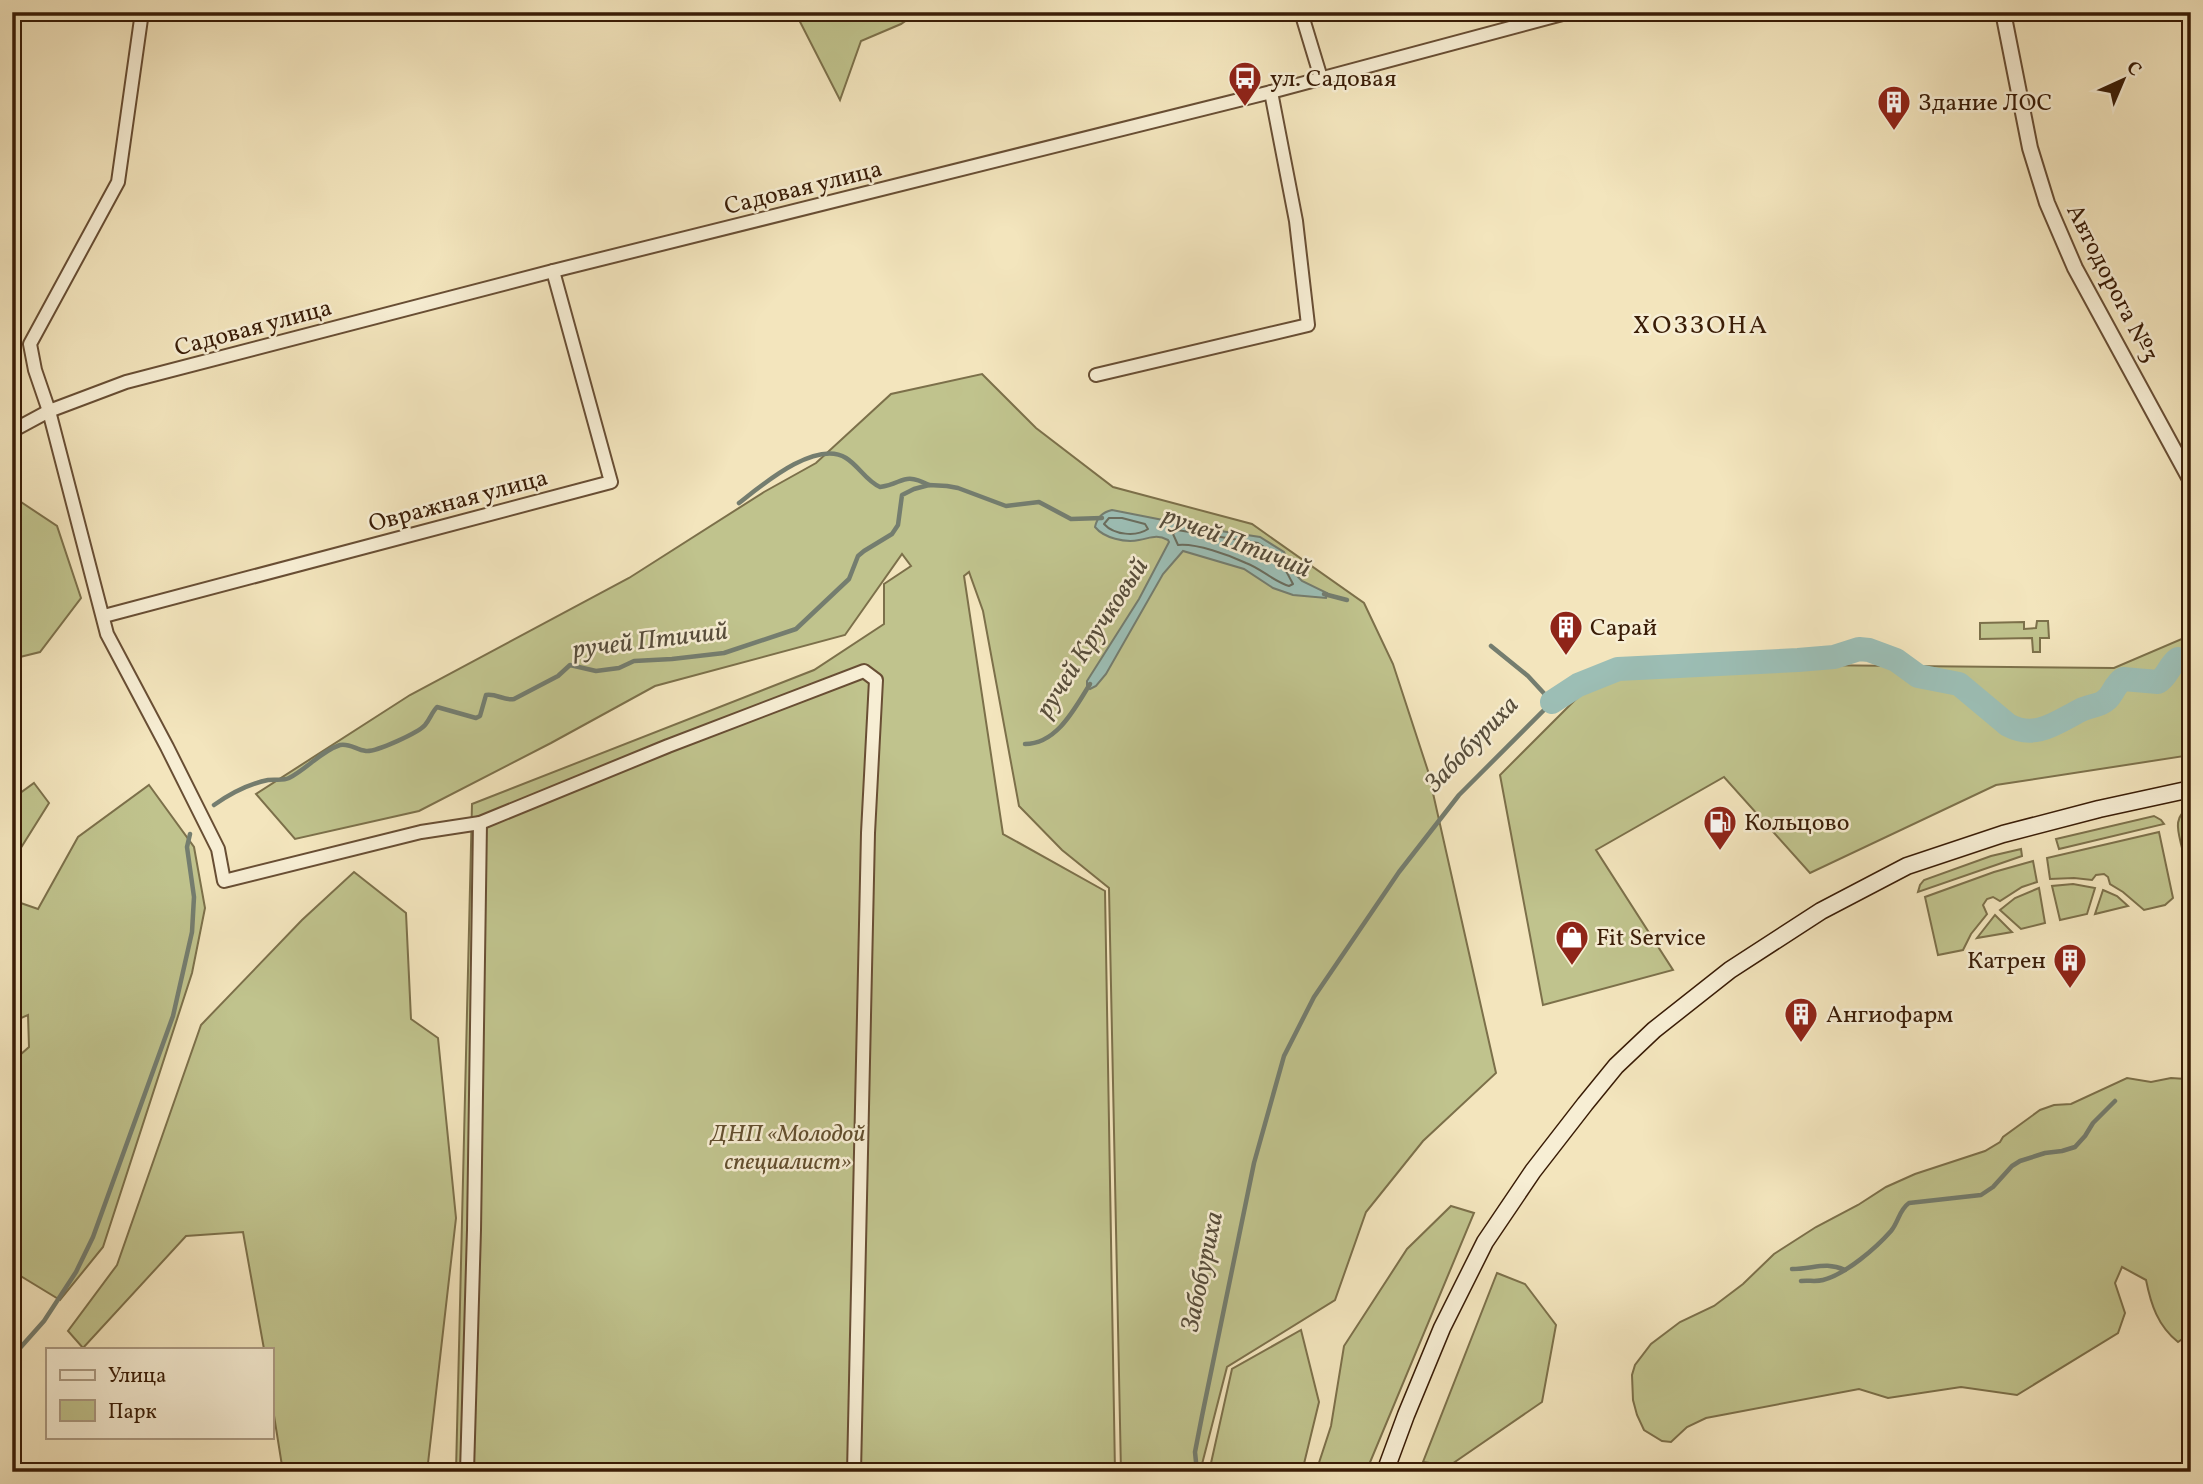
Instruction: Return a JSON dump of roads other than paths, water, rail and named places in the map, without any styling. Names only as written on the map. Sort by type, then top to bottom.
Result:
[{"type":"main road","points":[[1385,1472],[1442,1328],[1485,1242],[1533,1171],[1584,1104],[1616,1066],[1654,1030],[1730,970],[1821,911],[1907,866],[2003,834],[2191,789]]},
{"type":"street","points":[[142,12],[118,182],[30,344],[107,634],[218,849],[224,881],[421,832],[480,823],[864,670],[876,680],[868,833],[855,1472]]},
{"type":"street","points":[[1301,12],[1321,78]]},
{"type":"street","name":"Садовая улица","points":[[12,431],[48,411],[126,382],[553,271],[1271,92],[1570,12]]},
{"type":"street","name":"Автодорога №3","points":[[2003,12],[2030,148],[2047,203],[2075,268],[2191,481]]},
{"type":"street","points":[[1096,375],[1308,325],[1296,221],[1271,92]]},
{"type":"street","name":"Овражная улица","points":[[104,616],[611,482],[553,271]]},
{"type":"street","points":[[467,1472],[474,1230],[480,823]]},
{"type":"water","points":[[1112,510],[1260,537],[1284,552],[1293,572],[1302,581],[1327,593],[1326,598],[1293,595],[1273,588],[1244,569],[1183,551],[1163,574],[1106,674],[1090,689],[1087,687],[1087,681],[1139,599],[1169,542],[1157,537],[1133,541],[1109,537],[1095,527],[1101,516]]},
{"type":"waterway","points":[[739,503],[775,476],[820,454],[834,454],[846,458],[880,487],[908,479],[929,485]]},
{"type":"waterway","name":"ручей Птичий","points":[[214,805],[254,784],[289,778],[340,745],[366,751],[397,741],[425,725],[437,707],[476,718],[480,716],[486,695],[514,699],[558,676],[570,665],[596,671],[619,668],[634,661],[724,653],[796,629],[849,579],[858,556],[892,534],[898,525],[902,495],[914,489],[929,485],[947,486],[1006,506],[1039,502],[1071,519],[1102,518]]},
{"type":"waterway","name":"ручей Птичий","points":[[1324,594],[1347,600]]},
{"type":"waterway","name":"Забобуриха","points":[[1197,1472],[1195,1452],[1254,1163],[1284,1056],[1314,997],[1399,872],[1459,795],[1552,702],[1528,676],[1491,646]]},
{"type":"waterway","name":"Забобуриха","points":[[1552,702],[1578,685],[1618,669],[1798,660],[1834,657],[1859,649],[1896,660],[1918,676],[1959,684],[2008,725],[2028,731],[2046,728],[2103,702],[2123,679],[2158,682],[2178,659],[2191,665]]},
{"type":"waterway","name":"ручей Кручковый","points":[[1025,744],[1047,738],[1056,731],[1071,714],[1090,684]]},
{"type":"waterway","points":[[12,1357],[44,1321],[76,1272],[93,1237],[173,1016],[192,932],[194,897],[187,847],[190,834]]},
{"type":"waterway","points":[[1801,1281],[1820,1281],[1832,1277],[1860,1260],[1891,1231],[1909,1203],[1981,1195],[2020,1161],[2075,1147],[2093,1123],[2115,1101]]},
{"type":"waterway","points":[[1792,1269],[1825,1266],[1845,1270]]},
{"type":"place","name":"ул. Садовая","points":[[1245,108]]},
{"type":"place","name":"Здание ЛОС","points":[[1894,132]]},
{"type":"place","name":"Сарай","points":[[1566,657]]},
{"type":"place","name":"Кольцово","points":[[1720,852]]},
{"type":"place","name":"Fit Service","points":[[1572,967]]},
{"type":"place","name":"Катрен","points":[[2070,990]]},
{"type":"place","name":"Ангиофарм","points":[[1801,1044]]},
{"type":"district","name":"ХОЗЗОНА","points":[[1701,324]]},
{"type":"park label","name":"ДНП «Молодой специалист»","points":[[788,1147]]}]
